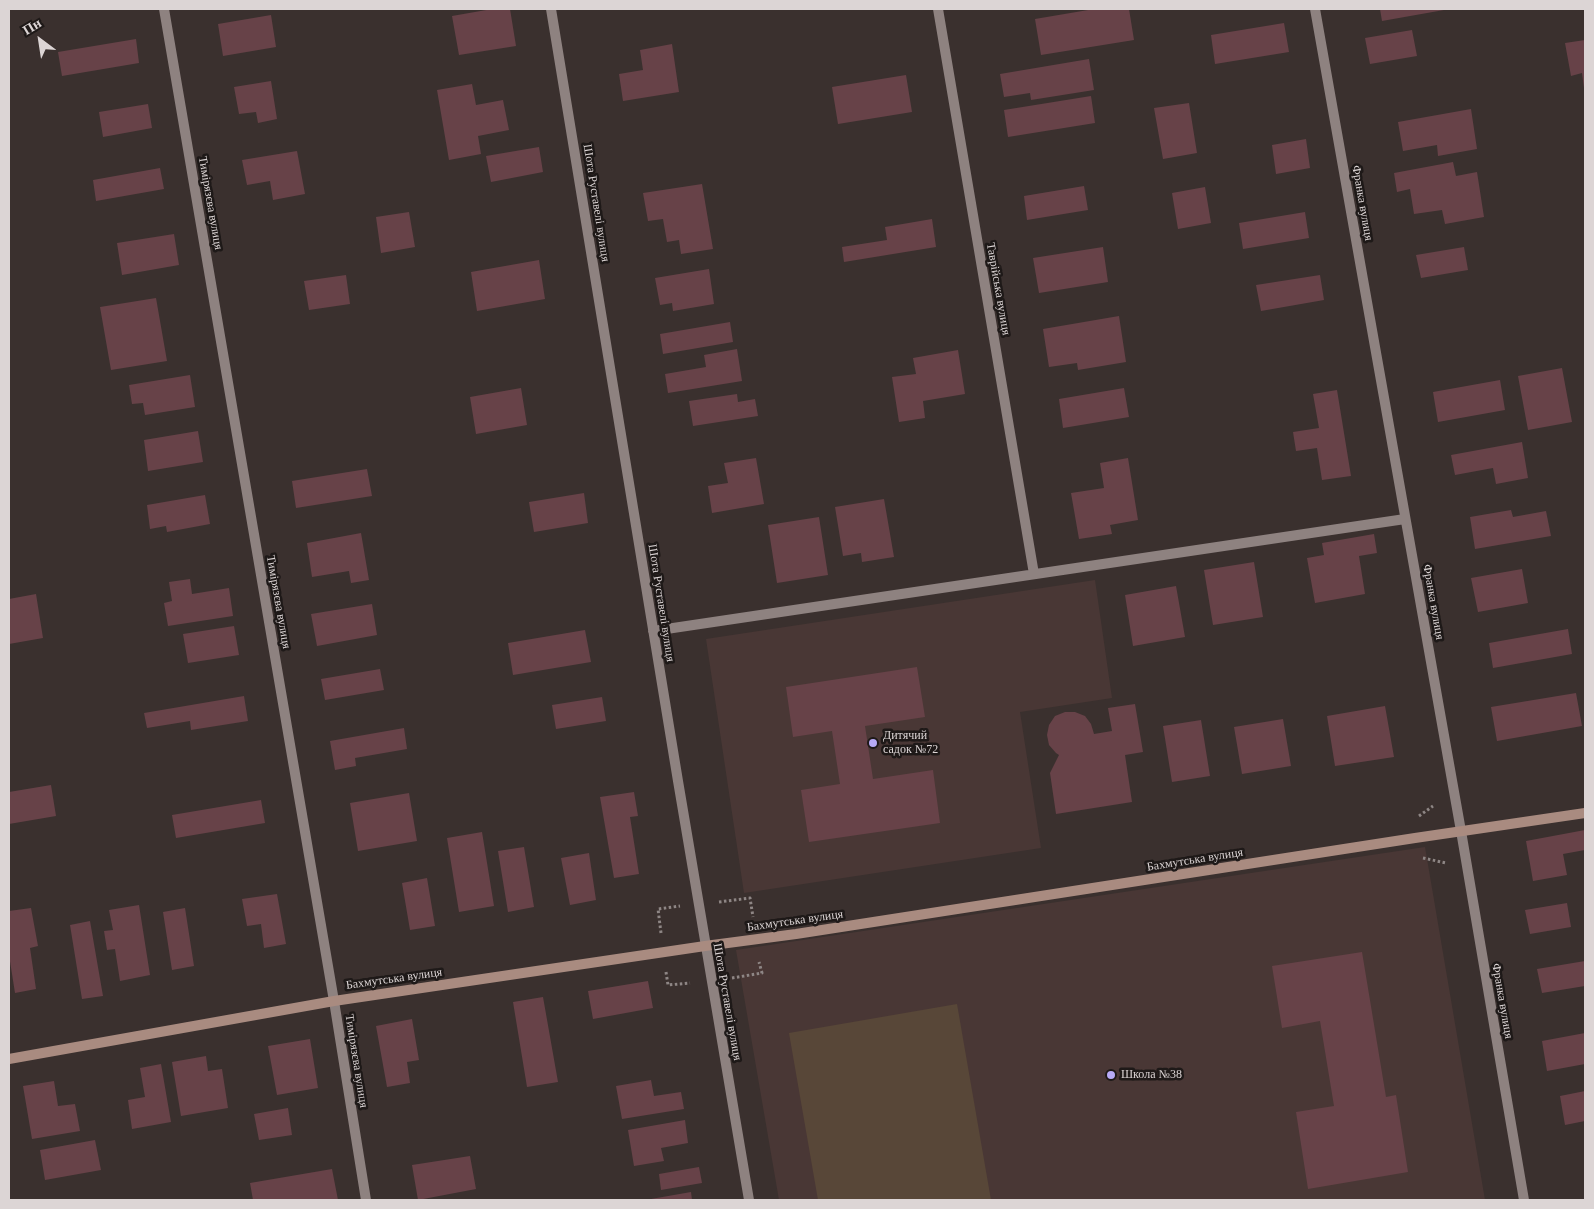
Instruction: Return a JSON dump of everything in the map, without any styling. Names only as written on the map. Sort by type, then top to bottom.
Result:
[{"type":"street","name":"Тимірязєва вулиця","points":[[164,9],[334,1001],[366,1200]]},
{"type":"street","name":"Шота Руставелі вулиця","points":[[551,9],[705,946],[749,1200]]},
{"type":"street","name":"Таврійська вулиця","points":[[938,9],[1034,574]]},
{"type":"street","name":"Франка вулиця","points":[[1315,9],[1461,831],[1524,1200]]},
{"type":"street","points":[[653,631],[1406,519]]},
{"type":"street","name":"Бахмутська вулиця","points":[[9,1059],[334,1001],[796,934],[1585,813]]},
{"type":"path","points":[[1413,820],[1433,806]]},
{"type":"path","points":[[1418,857],[1446,863]]},
{"type":"path","points":[[718,902],[750,898],[753,917]]},
{"type":"path","points":[[662,936],[658,909],[680,906]]},
{"type":"path","points":[[731,978],[762,973],[760,962]]},
{"type":"path","points":[[666,969],[668,985],[690,983]]},
{"type":"shaded area","name":"Дитячий садок №72","points":[[1095,580],[1112,698],[1020,712],[1041,848],[744,893],[706,639]]},
{"type":"shaded area","name":"Школа №38","points":[[1425,847],[1485,1200],[779,1200],[736,950]]},
{"type":"shaded area","points":[[957,1004],[991,1200],[818,1200],[789,1033]]},
{"type":"building","points":[[492,9],[510,9],[516,46],[459,55],[452,16]]},
{"type":"building","points":[[1094,9],[1129,9],[1134,40],[1041,55],[1035,19]]},
{"type":"building","points":[[1380,9],[1444,9],[1444,10],[1382,21]]},
{"type":"building","points":[[271,15],[276,47],[223,56],[218,24]]},
{"type":"building","points":[[1284,23],[1289,52],[1215,64],[1211,35]]},
{"type":"building","points":[[1412,30],[1417,56],[1370,64],[1365,38]]},
{"type":"building","points":[[136,39],[139,63],[62,76],[58,52]]},
{"type":"building","points":[[1585,40],[1584,88],[1582,73],[1571,76],[1565,43]]},
{"type":"building","points":[[672,44],[679,92],[623,101],[619,74],[643,70],[640,50]]},
{"type":"building","points":[[1089,59],[1094,90],[1031,100],[1030,93],[1004,97],[1000,74]]},
{"type":"building","points":[[906,75],[912,112],[838,124],[832,87]]},
{"type":"building","points":[[271,81],[277,119],[258,123],[256,112],[239,114],[234,87]]},
{"type":"building","points":[[472,84],[476,105],[503,100],[509,130],[478,136],[481,154],[449,160],[437,90]]},
{"type":"building","points":[[1091,96],[1095,123],[1008,137],[1004,110]]},
{"type":"building","points":[[1189,103],[1197,153],[1163,159],[1154,108]]},
{"type":"building","points":[[148,104],[152,128],[103,137],[99,112]]},
{"type":"building","points":[[1471,109],[1477,149],[1438,156],[1437,145],[1403,151],[1398,122]]},
{"type":"building","points":[[1306,139],[1310,168],[1276,174],[1272,145]]},
{"type":"building","points":[[539,147],[543,172],[491,182],[486,156]]},
{"type":"building","points":[[297,151],[305,194],[273,200],[270,181],[247,185],[242,160]]},
{"type":"building","points":[[1453,162],[1456,176],[1477,172],[1484,217],[1445,224],[1442,210],[1414,214],[1410,189],[1397,192],[1394,173]]},
{"type":"building","points":[[160,168],[164,189],[96,201],[93,180]]},
{"type":"building","points":[[702,184],[713,249],[681,254],[679,240],[667,242],[663,219],[648,221],[643,193]]},
{"type":"building","points":[[1084,186],[1088,210],[1027,220],[1024,196]]},
{"type":"building","points":[[1205,187],[1211,223],[1178,229],[1172,193]]},
{"type":"building","points":[[409,212],[415,247],[381,253],[376,217]]},
{"type":"building","points":[[1305,212],[1309,238],[1243,249],[1239,223]]},
{"type":"building","points":[[932,219],[936,247],[844,262],[842,247],[887,240],[885,227]]},
{"type":"building","points":[[174,234],[179,265],[122,275],[117,243]]},
{"type":"building","points":[[1103,247],[1108,282],[1039,293],[1033,258]]},
{"type":"building","points":[[1464,247],[1468,270],[1421,278],[1416,255]]},
{"type":"building","points":[[539,260],[545,299],[477,311],[471,272]]},
{"type":"building","points":[[709,269],[714,304],[673,311],[672,303],[660,305],[655,278]]},
{"type":"building","points":[[346,275],[350,304],[309,310],[304,281]]},
{"type":"building","points":[[1320,275],[1324,300],[1261,311],[1256,285]]},
{"type":"building","points":[[156,298],[167,361],[111,370],[100,307]]},
{"type":"building","points":[[1119,316],[1126,362],[1078,370],[1077,363],[1049,367],[1043,329]]},
{"type":"building","points":[[730,322],[733,342],[663,354],[660,334]]},
{"type":"building","points":[[737,349],[742,381],[668,393],[665,374],[706,367],[704,355]]},
{"type":"building","points":[[958,350],[965,394],[923,401],[925,418],[899,422],[892,377],[916,374],[913,358]]},
{"type":"building","points":[[1562,368],[1572,422],[1528,430],[1518,376]]},
{"type":"building","points":[[190,375],[195,407],[145,415],[143,403],[132,404],[129,385]]},
{"type":"building","points":[[1500,380],[1505,410],[1438,422],[1433,392]]},
{"type":"building","points":[[521,388],[527,425],[476,434],[470,397]]},
{"type":"building","points":[[1124,388],[1129,417],[1063,428],[1059,399]]},
{"type":"building","points":[[1337,390],[1351,476],[1322,480],[1317,448],[1296,451],[1293,432],[1319,428],[1313,394]]},
{"type":"building","points":[[737,394],[738,402],[755,399],[758,416],[693,426],[689,401]]},
{"type":"building","points":[[198,431],[203,462],[148,471],[144,440]]},
{"type":"building","points":[[1522,442],[1528,478],[1496,484],[1493,468],[1455,475],[1451,455]]},
{"type":"building","points":[[756,458],[764,504],[712,513],[708,486],[728,483],[724,463]]},
{"type":"building","points":[[1128,458],[1138,520],[1110,525],[1112,534],[1079,539],[1071,493],[1104,488],[1100,463]]},
{"type":"building","points":[[367,469],[372,496],[296,508],[292,481]]},
{"type":"building","points":[[584,493],[588,523],[534,532],[529,502]]},
{"type":"building","points":[[205,495],[210,524],[167,532],[166,526],[150,529],[147,505]]},
{"type":"building","points":[[884,499],[894,557],[862,562],[861,553],[843,556],[835,507]]},
{"type":"building","points":[[1511,510],[1513,517],[1546,511],[1551,536],[1475,549],[1470,517]]},
{"type":"building","points":[[819,517],[828,575],[777,583],[768,525]]},
{"type":"building","points":[[361,533],[369,580],[351,583],[349,571],[312,577],[307,543]]},
{"type":"building","points":[[1374,534],[1377,553],[1359,556],[1365,594],[1315,603],[1307,558],[1324,555],[1322,543]]},
{"type":"building","points":[[1254,562],[1263,617],[1213,625],[1204,570]]},
{"type":"building","points":[[1522,569],[1528,603],[1478,612],[1471,578]]},
{"type":"building","points":[[190,579],[192,594],[229,588],[233,616],[168,626],[164,603],[172,601],[169,582]]},
{"type":"building","points":[[1176,586],[1185,637],[1133,646],[1125,595]]},
{"type":"building","points":[[36,594],[43,638],[9,644],[9,599]]},
{"type":"building","points":[[372,604],[377,635],[317,646],[311,614]]},
{"type":"building","points":[[234,626],[239,655],[188,663],[183,634]]},
{"type":"building","points":[[1568,629],[1572,654],[1493,668],[1489,643]]},
{"type":"building","points":[[585,630],[591,662],[513,675],[508,643]]},
{"type":"building","points":[[917,667],[925,717],[865,726],[873,779],[933,770],[940,823],[809,842],[801,790],[840,784],[832,731],[793,737],[786,687]]},
{"type":"building","points":[[380,669],[384,690],[325,700],[321,679]]},
{"type":"building","points":[[1576,693],[1582,726],[1497,741],[1491,707]]},
{"type":"building","points":[[244,696],[248,721],[191,730],[190,721],[147,728],[144,713]]},
{"type":"building","points":[[602,697],[606,721],[556,729],[552,705]]},
{"type":"building","points":[[1135,704],[1143,752],[1125,755],[1132,802],[1056,814],[1050,773],[1059,755],[1049,745],[1047,735],[1049,725],[1055,716],[1065,712],[1075,712],[1085,716],[1091,724],[1094,734],[1112,731],[1108,708]]},
{"type":"building","points":[[1385,706],[1394,757],[1335,766],[1327,716]]},
{"type":"building","points":[[1283,719],[1291,766],[1242,774],[1234,727]]},
{"type":"building","points":[[1201,720],[1210,776],[1172,782],[1163,726]]},
{"type":"building","points":[[404,728],[407,749],[355,758],[356,766],[335,770],[330,741]]},
{"type":"building","points":[[51,785],[56,816],[9,824],[9,792]]},
{"type":"building","points":[[634,792],[638,816],[630,817],[639,874],[614,878],[600,797]]},
{"type":"building","points":[[409,793],[417,841],[358,851],[350,803]]},
{"type":"building","points":[[261,800],[265,823],[176,838],[172,815]]},
{"type":"building","points":[[1585,830],[1585,850],[1563,854],[1567,875],[1533,881],[1526,841]]},
{"type":"building","points":[[482,832],[494,906],[459,912],[447,838]]},
{"type":"building","points":[[524,847],[534,907],[508,912],[498,851]]},
{"type":"building","points":[[589,853],[596,900],[570,905],[561,858]]},
{"type":"building","points":[[427,878],[435,926],[410,930],[402,883]]},
{"type":"building","points":[[277,894],[286,944],[264,948],[261,924],[247,926],[242,899]]},
{"type":"building","points":[[1567,903],[1571,927],[1530,934],[1525,910]]},
{"type":"building","points":[[139,905],[150,975],[120,981],[115,949],[107,950],[104,931],[113,930],[109,910]]},
{"type":"building","points":[[31,908],[38,946],[30,948],[36,989],[15,993],[9,955],[9,911]]},
{"type":"building","points":[[185,908],[194,966],[172,970],[163,912]]},
{"type":"building","points":[[90,921],[103,996],[82,999],[70,925]]},
{"type":"building","points":[[1362,952],[1386,1097],[1396,1095],[1408,1172],[1308,1189],[1296,1112],[1334,1106],[1320,1021],[1282,1028],[1272,966]]},
{"type":"building","points":[[1585,961],[1585,986],[1542,993],[1537,969]]},
{"type":"building","points":[[648,981],[653,1008],[593,1019],[588,991]]},
{"type":"building","points":[[543,997],[558,1082],[527,1087],[513,1002]]},
{"type":"building","points":[[412,1019],[419,1060],[407,1062],[410,1083],[387,1087],[376,1026]]},
{"type":"building","points":[[1585,1033],[1585,1064],[1547,1071],[1542,1041]]},
{"type":"building","points":[[310,1039],[318,1088],[277,1095],[268,1046]]},
{"type":"building","points":[[206,1056],[208,1071],[222,1069],[228,1108],[181,1116],[172,1062]]},
{"type":"building","points":[[161,1064],[171,1122],[132,1129],[128,1100],[145,1097],[140,1068]]},
{"type":"building","points":[[651,1080],[654,1096],[681,1092],[684,1109],[622,1119],[616,1086]]},
{"type":"building","points":[[54,1081],[58,1106],[75,1104],[80,1131],[32,1139],[23,1086]]},
{"type":"building","points":[[1585,1091],[1585,1121],[1565,1125],[1560,1096]]},
{"type":"building","points":[[288,1108],[292,1135],[259,1140],[254,1114]]},
{"type":"building","points":[[685,1120],[688,1143],[661,1148],[664,1161],[634,1166],[628,1130]]},
{"type":"building","points":[[95,1140],[101,1170],[45,1180],[40,1150]]},
{"type":"building","points":[[470,1156],[476,1189],[418,1200],[412,1165]]},
{"type":"building","points":[[699,1167],[702,1183],[661,1190],[659,1174]]},
{"type":"building","points":[[332,1169],[338,1200],[253,1200],[250,1183]]},
{"type":"building","points":[[691,1192],[692,1200],[651,1200],[651,1199]]},
{"type":"place","name":"Дитячий садок №72","points":[[873,743]]},
{"type":"place","name":"Школа №38","points":[[1111,1075]]}]
